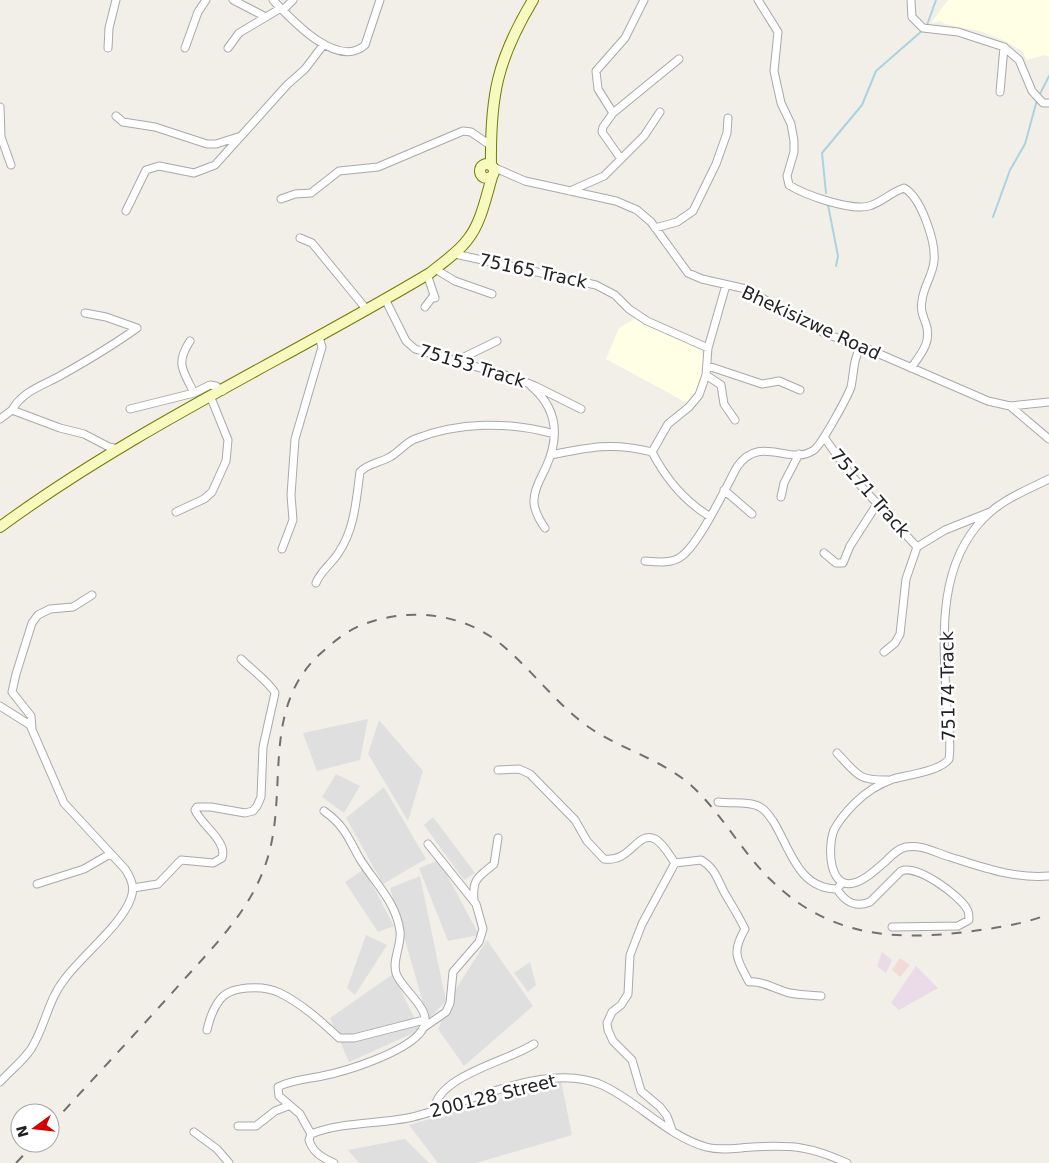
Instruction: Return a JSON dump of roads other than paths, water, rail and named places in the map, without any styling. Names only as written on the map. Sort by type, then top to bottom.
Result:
[{"type":"street","points":[[108,48],[109,28],[116,0]]},
{"type":"street","points":[[185,48],[198,12],[206,0]]},
{"type":"street","points":[[233,0],[264,16]]},
{"type":"street","points":[[273,0],[304,32],[324,44],[345,50],[362,47],[367,41],[372,19],[380,0]]},
{"type":"street","points":[[228,48],[236,35],[264,16],[282,9],[293,0]]},
{"type":"street","points":[[0,526],[65,481],[118,449],[367,310],[431,272],[455,254],[469,238],[478,221],[483,204],[488,171],[493,103],[500,66],[534,0]]},
{"type":"street","points":[[613,113],[598,89],[596,71],[624,38],[644,0]]},
{"type":"street","points":[[758,0],[778,32],[774,63],[777,87],[781,103],[791,124],[794,141],[794,152],[788,181],[794,188],[822,200],[870,206],[904,188],[919,204],[923,213],[935,254],[933,269],[921,303],[928,340],[910,368]]},
{"type":"street","points":[[911,0],[912,17],[923,28],[958,32],[1004,47],[1019,60],[1035,96],[1043,103],[1049,103]]},
{"type":"street","points":[[126,211],[146,170],[159,166],[194,173],[210,168],[305,68],[324,44]]},
{"type":"street","points":[[1000,92],[1004,47]]},
{"type":"street","points":[[621,159],[602,132],[603,127],[613,113],[679,59]]},
{"type":"street","points":[[0,107],[1,137],[11,165]]},
{"type":"street","points":[[570,191],[604,176],[644,136],[660,112]]},
{"type":"street","points":[[116,116],[123,122],[155,127],[207,144],[216,144],[241,136]]},
{"type":"street","points":[[655,228],[677,222],[693,211],[716,164],[727,134],[728,118]]},
{"type":"street","points":[[488,171],[488,143],[491,129]]},
{"type":"street","points":[[281,199],[295,194],[311,193],[339,171],[378,167],[463,131],[470,132],[488,143]]},
{"type":"street","name":"Bhekisizwe Road","points":[[488,171],[624,204],[637,210],[655,228],[688,273],[702,279],[746,289],[826,334],[861,346],[988,401],[1010,406],[1049,402]]},
{"type":"street","points":[[300,238],[312,243],[367,310]]},
{"type":"street","name":"75165 Track","points":[[455,254],[596,285],[615,295],[624,305],[648,320],[708,348]]},
{"type":"street","points":[[431,272],[492,294]]},
{"type":"street","points":[[425,307],[434,296],[431,272]]},
{"type":"street","points":[[652,452],[668,424],[690,407],[699,395],[708,366],[708,348],[726,285]]},
{"type":"street","name":"75153 Track","points":[[386,299],[410,346],[526,382],[582,409]]},
{"type":"street","points":[[0,419],[37,386],[56,378],[137,328],[106,317],[85,313]]},
{"type":"street","points":[[282,549],[293,520],[291,494],[295,439],[322,347],[318,337]]},
{"type":"street","points":[[190,341],[181,354],[180,361],[194,393]]},
{"type":"street","points":[[456,361],[497,341]]},
{"type":"street","points":[[645,561],[668,562],[682,557],[696,540],[740,463],[753,453],[761,451],[799,454],[814,450],[824,437],[850,389],[856,354],[861,346]]},
{"type":"street","points":[[708,366],[762,384],[779,381],[800,390]]},
{"type":"street","points":[[706,375],[721,385],[724,404],[735,420]]},
{"type":"street","points":[[526,382],[540,395],[550,410],[554,421],[551,455],[537,488],[534,506],[545,528]]},
{"type":"street","points":[[130,409],[194,393],[214,385],[223,391]]},
{"type":"street","points":[[176,512],[204,499],[212,492],[226,461],[228,440],[211,398]]},
{"type":"street","points":[[1010,406],[1049,439]]},
{"type":"street","points":[[12,410],[60,428],[84,434],[101,444],[118,449]]},
{"type":"street","points":[[316,583],[319,574],[331,562],[343,544],[357,506],[360,472],[365,467],[390,457],[410,442],[453,427],[504,426],[554,434]]},
{"type":"street","name":"75171 Track","points":[[824,437],[839,460],[917,547]]},
{"type":"street","points":[[551,455],[576,448],[606,446],[631,447],[652,452],[670,482],[685,498],[709,516]]},
{"type":"street","points":[[781,497],[784,483],[799,454]]},
{"type":"street","name":"75174 Track","points":[[842,883],[834,873],[831,857],[834,830],[843,816],[864,794],[891,780],[941,766],[949,759],[944,662],[951,573],[964,543],[991,512],[1049,479]]},
{"type":"street","points":[[724,490],[752,514]]},
{"type":"street","points":[[824,553],[836,563],[843,563],[850,546],[877,504]]},
{"type":"street","points":[[884,652],[895,643],[900,634],[905,586],[917,547],[950,527],[991,512]]},
{"type":"street","points":[[0,1082],[31,1048],[57,990],[123,914],[131,898],[133,888],[129,875],[64,803],[32,728],[31,716],[12,692],[34,620],[46,610],[73,607],[92,595]]},
{"type":"street","points":[[133,888],[158,884],[180,860],[213,863],[222,858],[223,851],[220,844],[199,818],[196,810],[199,806],[245,813],[253,811],[257,806],[261,797],[263,747],[275,693],[271,686],[259,678],[241,659]]},
{"type":"street","points":[[0,706],[18,716],[32,728]]},
{"type":"street","points":[[837,753],[865,780],[891,780]]},
{"type":"street","points":[[498,770],[519,769],[530,774],[571,814],[587,841],[604,859],[616,860],[637,843],[649,838],[657,840],[675,863]]},
{"type":"street","points":[[718,802],[754,805],[762,808],[777,828],[805,877],[817,886],[836,889],[850,903],[864,904],[870,902],[896,875],[909,869],[928,877],[957,898],[968,910],[969,920],[958,926],[892,927]]},
{"type":"street","points":[[324,811],[344,827],[360,859],[387,896],[396,914],[400,933],[395,970],[402,984],[420,1006],[424,1024],[419,1035],[380,1058],[334,1073],[281,1085],[277,1089],[279,1096],[288,1106],[300,1114],[311,1134],[309,1140],[314,1150],[334,1163]]},
{"type":"street","points":[[207,1030],[219,1000],[243,988],[268,989],[279,992],[308,1010],[338,1038],[354,1038],[424,1024],[446,1012],[450,1003],[453,972],[482,936],[480,915],[474,900],[472,885],[479,876],[494,864],[498,838]]},
{"type":"street","points":[[428,844],[474,900]]},
{"type":"street","points":[[836,889],[842,883],[855,883],[864,879],[900,849],[918,846],[998,872],[1032,878],[1049,876]]},
{"type":"street","points":[[37,884],[84,869],[110,854]]},
{"type":"street","points":[[675,863],[701,860],[713,869],[726,896],[736,908],[745,929],[736,943],[738,963],[748,982],[756,981],[767,987],[793,993],[821,996]]},
{"type":"street","points":[[672,1130],[667,1116],[660,1107],[640,1090],[632,1060],[613,1041],[607,1023],[612,1012],[621,1005],[628,994],[630,955],[642,924],[675,863]]},
{"type":"street","points":[[434,1110],[436,1101],[447,1087],[486,1065],[534,1044]]},
{"type":"street","name":"200128 Street","points":[[311,1134],[395,1120],[530,1082],[549,1078],[576,1078],[602,1085],[697,1144],[715,1149],[781,1146],[804,1147],[847,1163]]},
{"type":"street","points":[[238,1126],[256,1126],[274,1111],[288,1106]]},
{"type":"street","points":[[194,1132],[217,1149],[229,1163]]},
{"type":"waterway","points":[[927,25],[936,0]]},
{"type":"waterway","points":[[826,193],[822,153],[862,105],[876,71],[923,30]]},
{"type":"waterway","points":[[1039,96],[1049,76]]},
{"type":"waterway","points":[[993,217],[1010,170],[1025,144],[1037,100]]},
{"type":"waterway","points":[[828,205],[838,256],[836,266]]},
{"type":"railway","points":[[60,1115],[206,956],[251,897],[266,863],[273,836],[282,726],[289,700],[301,676],[325,649],[354,629],[384,618],[402,615],[438,616],[472,626],[487,634],[513,655],[567,709],[590,728],[671,770],[683,779],[715,811],[752,860],[773,882],[794,900],[817,914],[839,924],[863,931],[888,934],[913,936],[939,935],[1029,921],[1049,914]]},
{"type":"railway","points":[[16,1163],[26,1153]]}]
